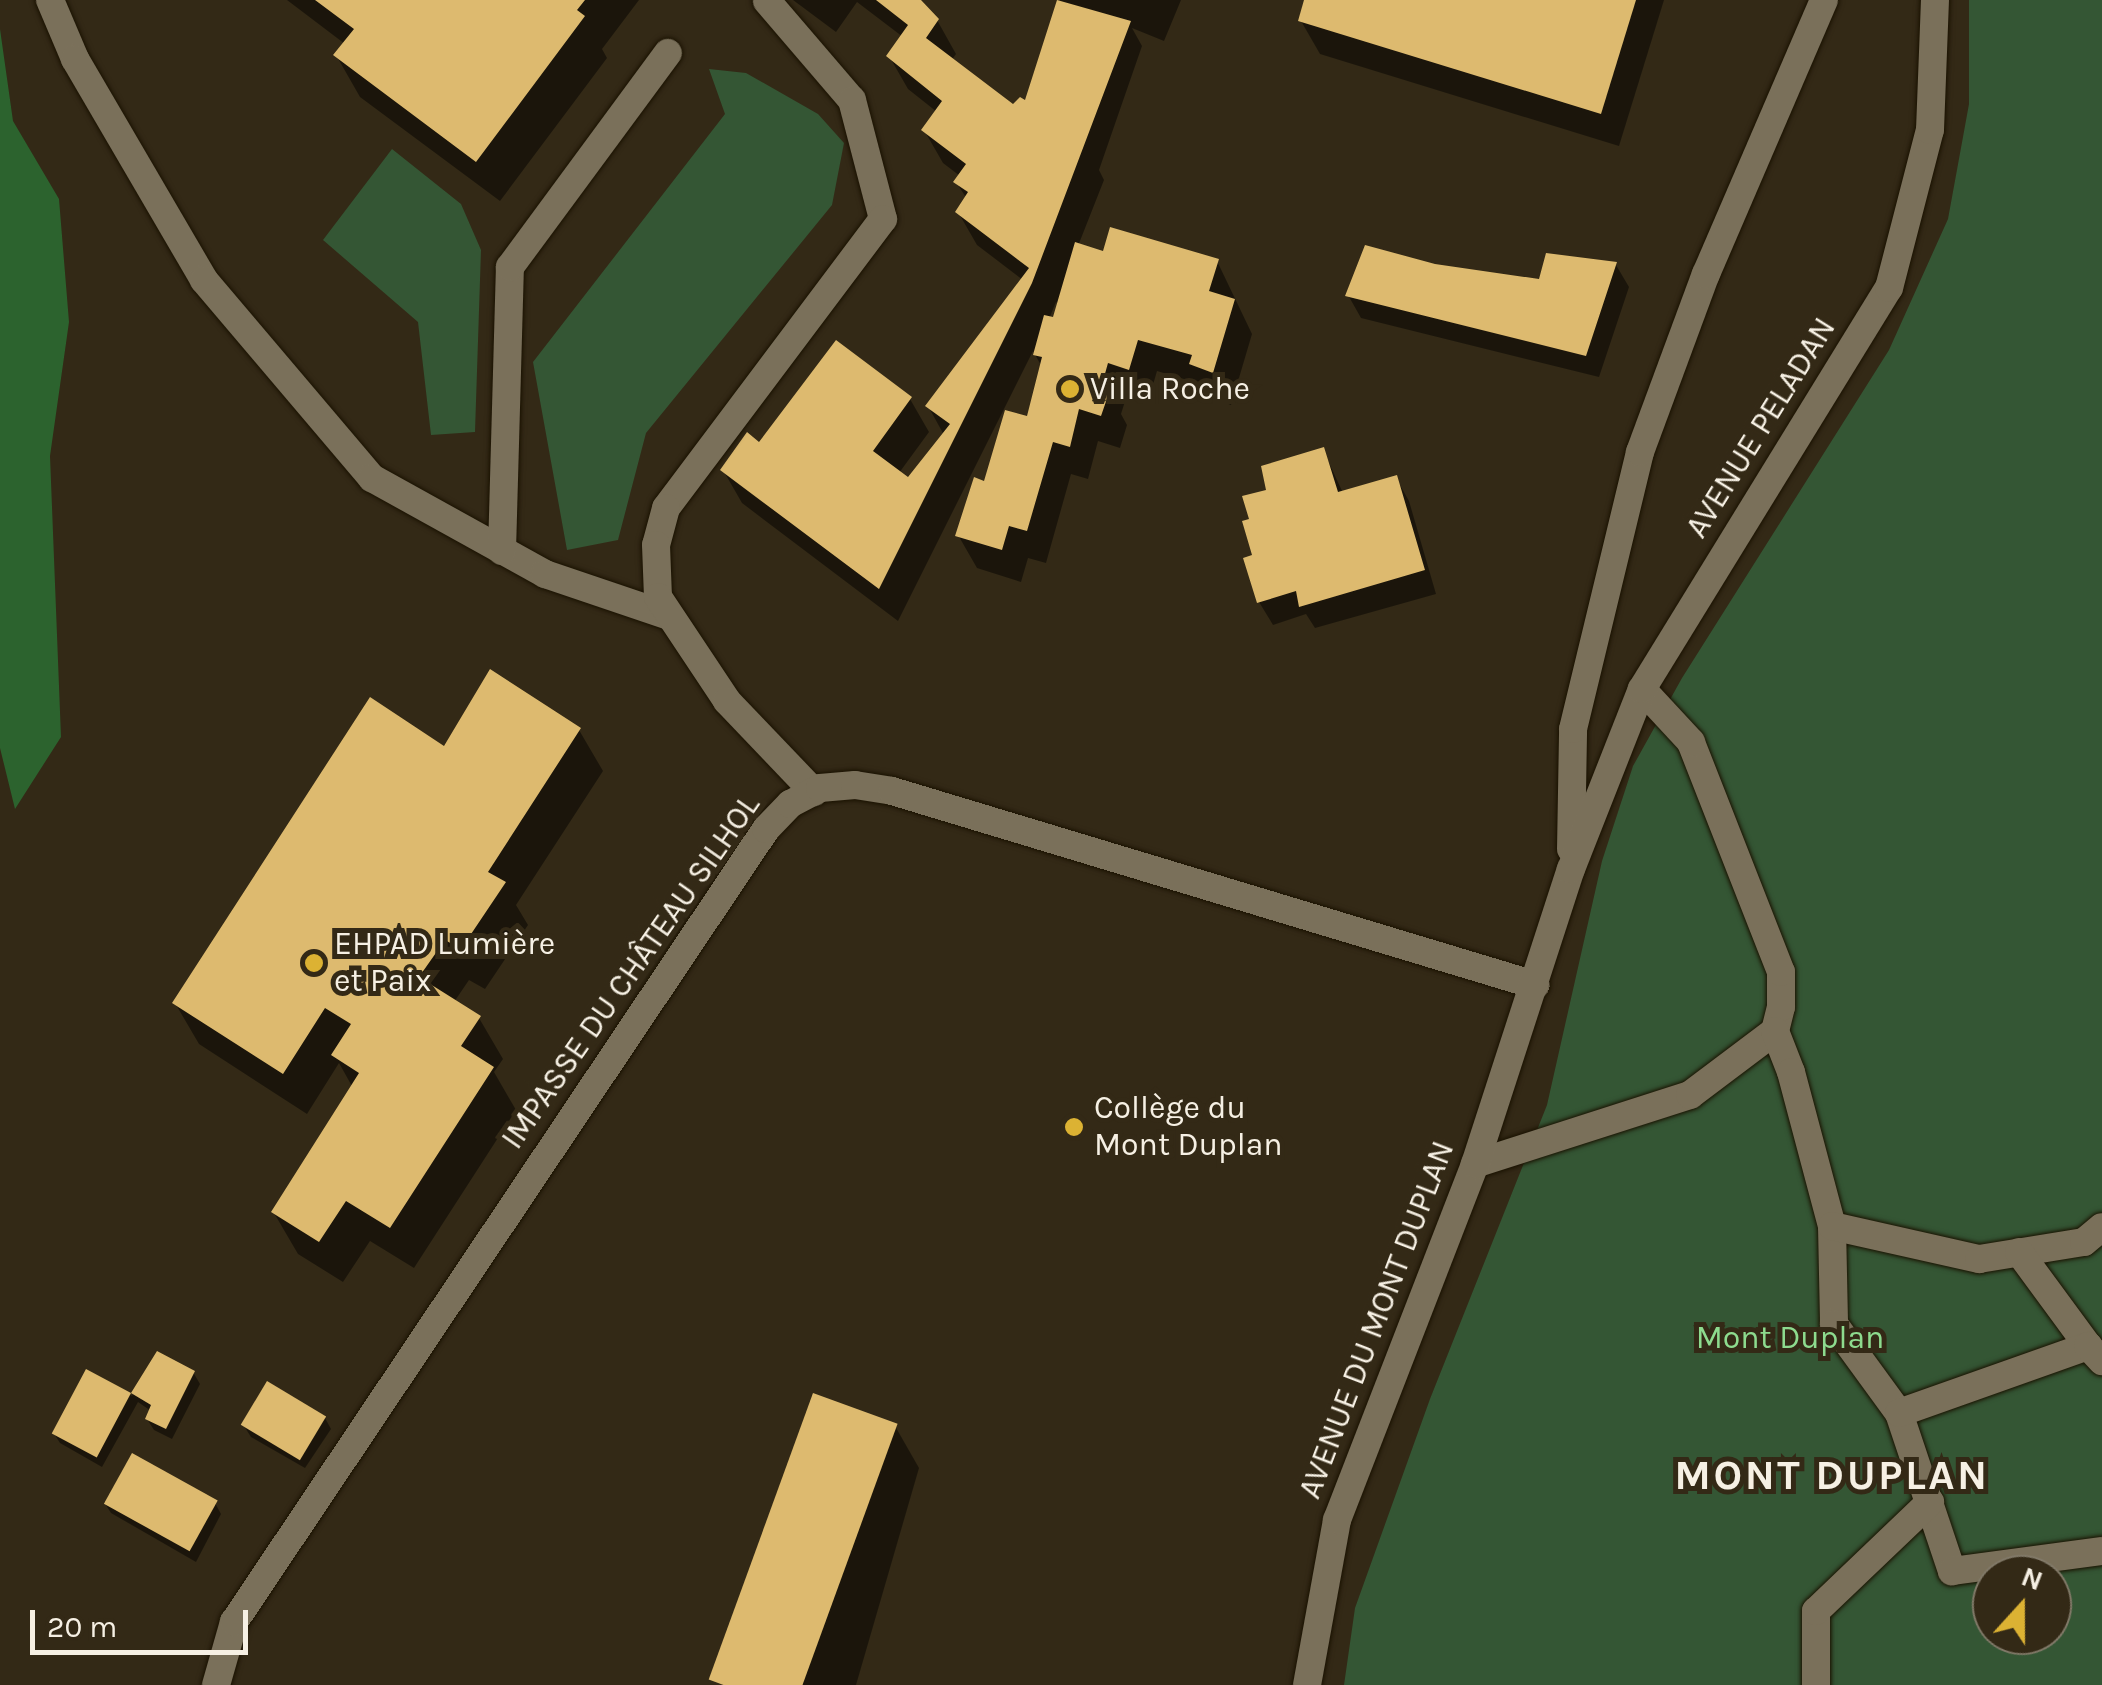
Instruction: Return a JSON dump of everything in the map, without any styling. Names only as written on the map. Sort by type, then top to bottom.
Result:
[{"type":"street","points":[[50,0],[75,59],[204,280],[372,478],[545,574],[669,616]]},
{"type":"street","name":"AVENUE PELADAN","points":[[1570,869],[1573,728],[1640,452],[1706,274],[1824,0]]},
{"type":"street","name":"AVENUE PELADAN","points":[[1534,986],[1570,869],[1642,689],[1888,288],[1930,130],[1935,0]]},
{"type":"street","points":[[767,1],[852,100],[882,219],[666,508],[656,546],[658,597],[726,701],[814,792]]},
{"type":"street","points":[[502,552],[510,267],[668,52]]},
{"type":"street","points":[[1642,689],[1691,742],[1781,972],[1781,1007],[1775,1031],[1791,1072],[1832,1226],[1834,1324],[1899,1412],[1952,1571],[2102,1551]]},
{"type":"street","name":"IMPASSE DU CHÂTEAU SILHOL","points":[[216,1685],[234,1622],[766,830],[790,804],[814,792],[856,784],[950,808],[1534,986]]},
{"type":"street","name":"AVENUE DU MONT DUPLAN","points":[[1307,1685],[1337,1520],[1474,1164],[1534,986]]},
{"type":"street","points":[[1474,1164],[1690,1094],[1775,1031]]},
{"type":"street","points":[[1832,1226],[1979,1259],[2084,1242],[2102,1227]]},
{"type":"street","points":[[1899,1412],[2095,1354],[2019,1252]]},
{"type":"street","points":[[1816,1685],[1816,1610],[1930,1502]]},
{"type":"green space","name":"Mont Duplan","points":[[1969,0],[2102,0],[2102,1685],[1344,1685],[1355,1608],[1430,1399],[1547,1105],[1602,861],[1633,766],[1682,678],[1889,350],[1948,219],[1969,104]]},
{"type":"green space","points":[[0,29],[13,121],[59,199],[69,322],[50,456],[61,737],[15,809],[0,748]]},
{"type":"green space","points":[[709,69],[746,73],[818,114],[844,143],[832,205],[646,433],[618,540],[567,550],[533,362],[725,114]]},
{"type":"green space","points":[[392,149],[461,204],[481,250],[475,432],[431,435],[418,322],[323,240]]},
{"type":"building","points":[[315,0],[585,0],[577,10],[585,16],[476,162],[333,55],[354,29]]},
{"type":"building","points":[[876,0],[921,0],[939,19],[926,38],[1013,104],[1020,97],[1025,100],[1057,0],[1131,21],[1032,283],[879,589],[720,470],[747,432],[759,442],[836,340],[912,397],[873,451],[908,477],[950,424],[925,406],[1029,268],[955,212],[968,192],[953,182],[966,164],[921,130],[942,101],[886,56],[908,25]]},
{"type":"building","points":[[1304,0],[1636,0],[1601,114],[1298,21]]},
{"type":"building","name":"Villa Roche","points":[[1110,227],[1219,259],[1209,291],[1235,299],[1213,373],[1189,364],[1192,355],[1138,340],[1129,370],[1108,363],[1101,388],[1110,390],[1101,416],[1079,409],[1070,447],[1053,442],[1027,531],[1009,526],[1002,550],[955,536],[974,477],[984,481],[1005,410],[1027,416],[1042,357],[1033,355],[1044,315],[1053,317],[1075,242],[1103,251]]},
{"type":"building","points":[[1365,245],[1435,264],[1539,279],[1546,253],[1617,262],[1586,356],[1345,296]]},
{"type":"building","points":[[1324,447],[1338,492],[1397,475],[1425,570],[1299,607],[1296,591],[1257,603],[1243,558],[1252,555],[1242,521],[1249,519],[1242,496],[1266,490],[1261,466]]},
{"type":"building","name":"EHPAD Lumière et Paix","points":[[490,669],[581,728],[488,872],[506,882],[461,949],[445,940],[419,977],[481,1016],[461,1046],[494,1067],[390,1228],[346,1201],[319,1242],[271,1212],[359,1073],[331,1055],[351,1024],[325,1008],[283,1074],[172,1003],[370,697],[444,746]]},
{"type":"building","points":[[157,1351],[195,1371],[166,1429],[145,1419],[151,1405],[131,1393]]},
{"type":"building","points":[[86,1369],[131,1393],[97,1457],[52,1433]]},
{"type":"building","points":[[267,1381],[326,1417],[300,1460],[241,1425]]},
{"type":"building","points":[[813,1393],[898,1424],[802,1685],[724,1685],[709,1680]]},
{"type":"building","points":[[132,1453],[218,1501],[190,1551],[104,1504]]},
{"type":"place","name":"Villa Roche","points":[[1070,389]]},
{"type":"place","name":"EHPAD Lumière et Paix","points":[[314,963]]},
{"type":"place","name":"Collège du Mont Duplan","points":[[1074,1127]]},
{"type":"district","name":"MONT DUPLAN","points":[[1832,1475]]}]
